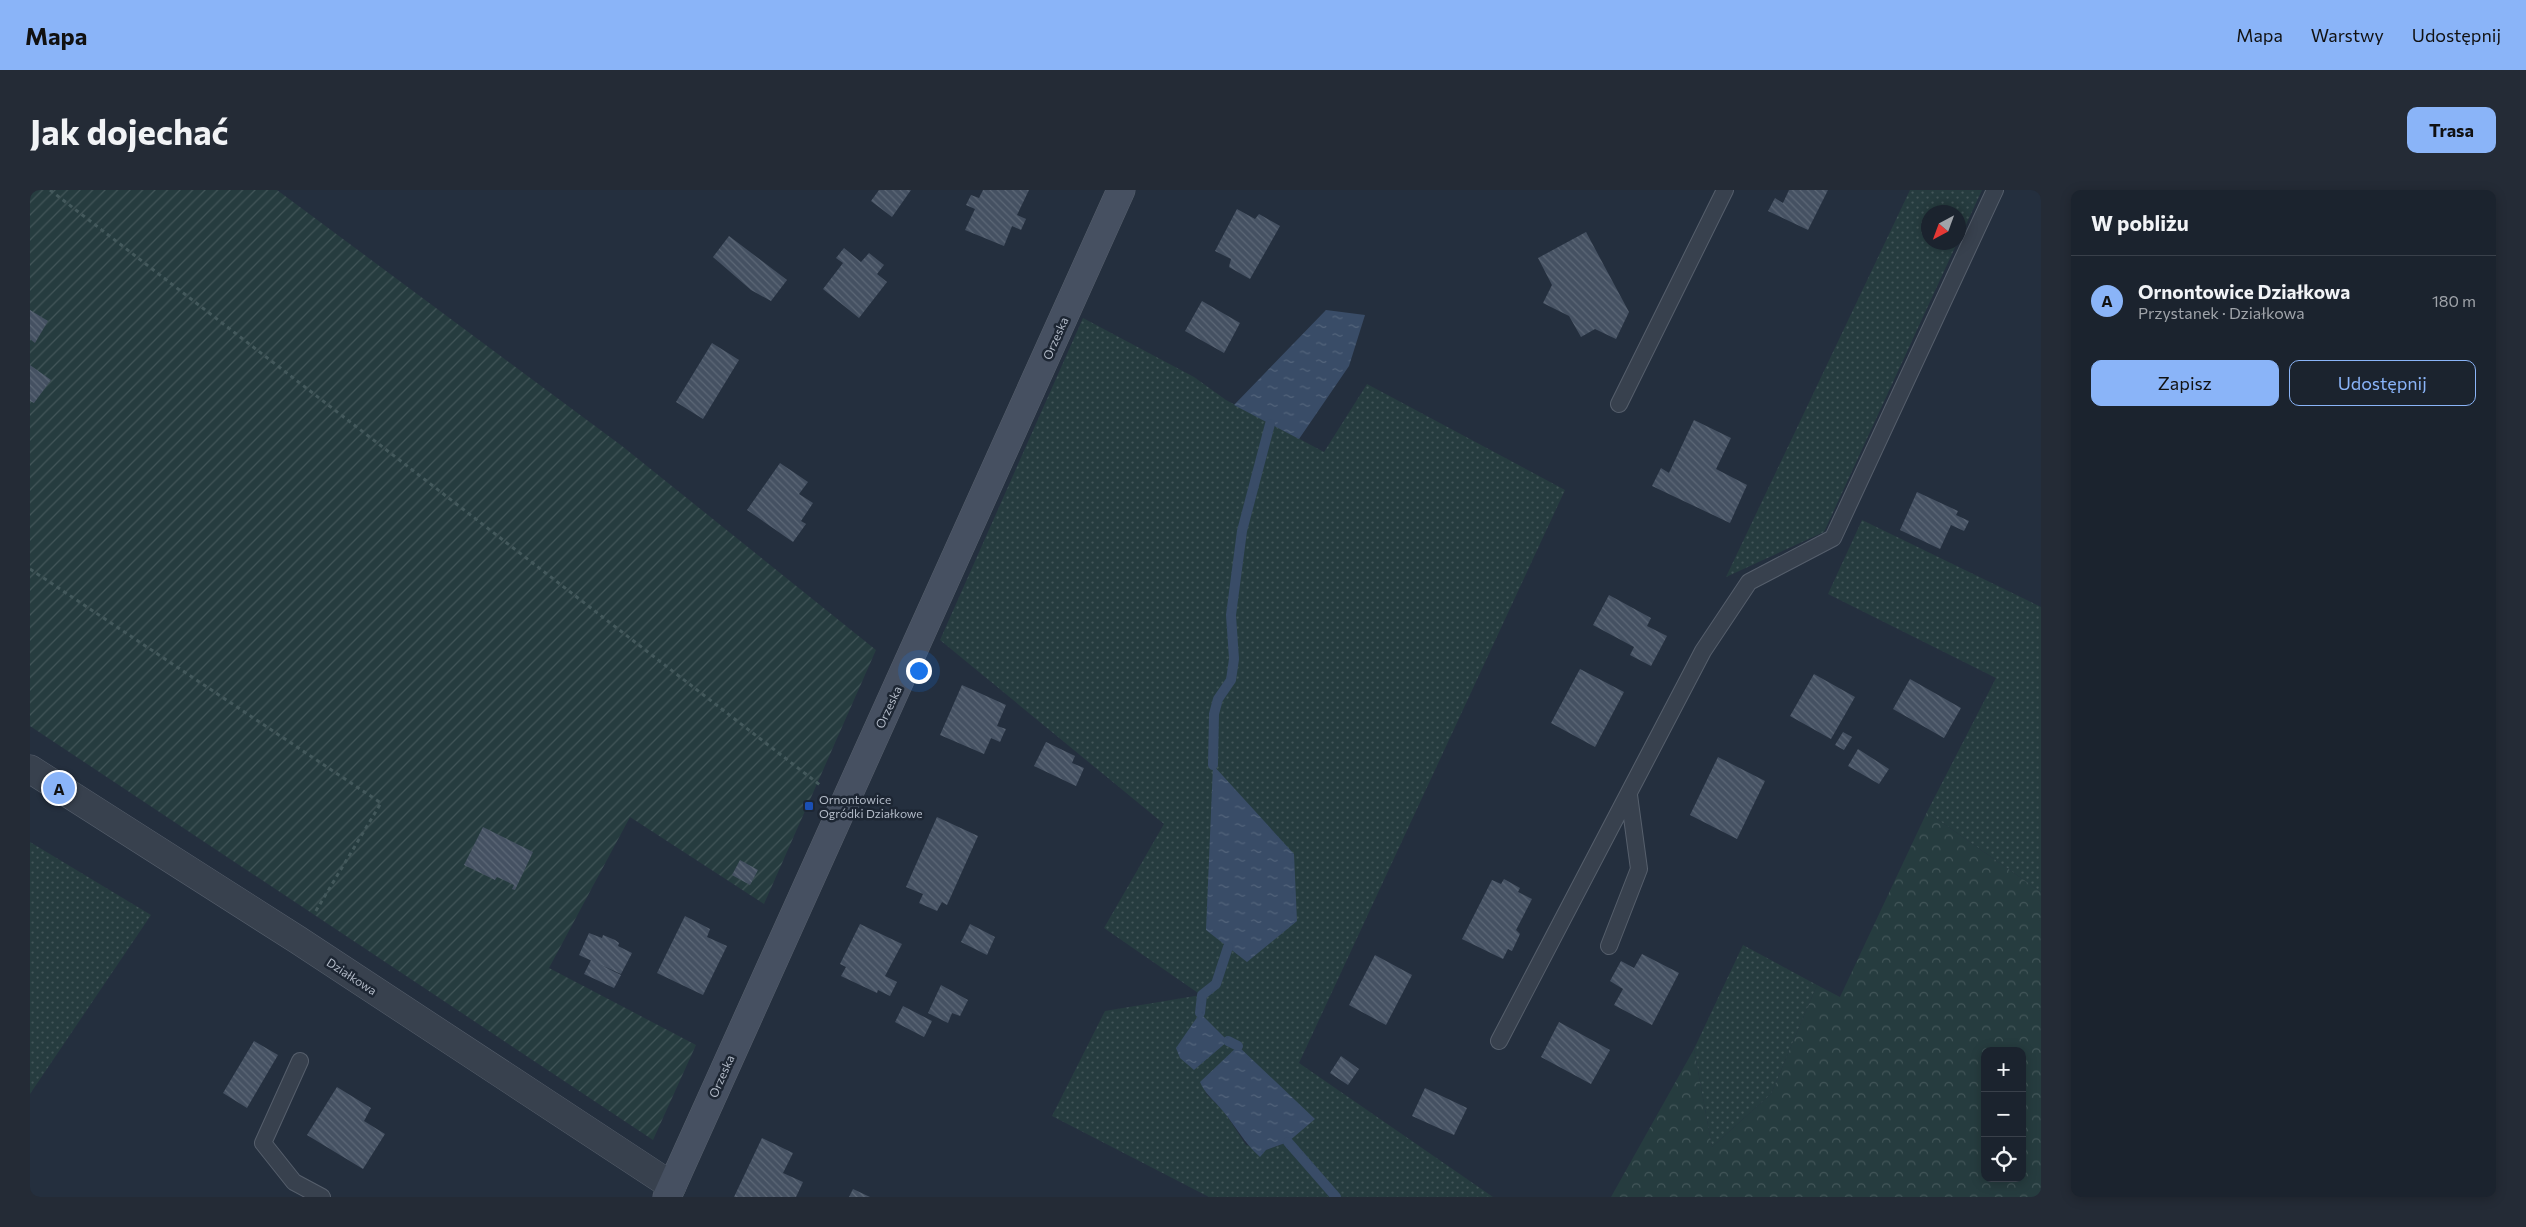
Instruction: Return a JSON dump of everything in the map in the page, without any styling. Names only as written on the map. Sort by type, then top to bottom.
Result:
[{"type":"street","name":"Orzeska","points":[[669,1191],[1121,190]]},
{"type":"street","name":"Działkowa","points":[[30,769],[298,940],[669,1191]]},
{"type":"lane","points":[[1619,404],[1725,190]]},
{"type":"lane","points":[[1499,1041],[1630,795],[1703,651],[1749,582],[1833,538],[1994,190]]},
{"type":"lane","points":[[1610,946],[1639,869],[1630,795]]},
{"type":"lane","points":[[300,1061],[263,1143],[294,1182],[322,1197]]},
{"type":"path","points":[[50,190],[844,804]]},
{"type":"path","points":[[30,569],[381,803],[298,940]]},
{"type":"green space","points":[[30,190],[277,190],[622,446],[876,650],[764,904],[630,817],[549,968],[696,1045],[653,1140],[30,726]]},
{"type":"green space","points":[[1910,190],[1982,190],[1966,225],[1966,205],[1921,205],[1921,250],[1954,250],[1824,532],[1726,577]]},
{"type":"green space","points":[[1083,318],[1194,377],[1226,400],[1324,452],[1367,384],[1565,490],[1299,1063],[1493,1197],[1209,1197],[1052,1116],[1105,1011],[1201,995],[1104,928],[1164,824],[940,640]],"holes":[[[1204,1092],[1288,1142],[1266,1150],[1246,1145],[1223,1110]]]},
{"type":"green space","points":[[1862,520],[2041,607],[2041,892],[1927,812],[1996,678],[1828,594]]},
{"type":"green space","points":[[1927,812],[2041,892],[2041,1197],[1611,1197],[1694,1049],[1712,1147],[1771,1094],[1817,985],[1840,997]]},
{"type":"green space","points":[[30,842],[151,915],[30,1094]]},
{"type":"green space","points":[[1743,945],[1817,985],[1771,1094],[1712,1147],[1694,1049]]},
{"type":"water","points":[[1326,310],[1365,315],[1349,366],[1299,439],[1234,405]]},
{"type":"water","points":[[1213,765],[1294,854],[1297,921],[1247,962],[1206,930]]},
{"type":"water","points":[[1200,1013],[1228,1041],[1194,1070],[1180,1058],[1176,1048]]},
{"type":"water","points":[[1238,1046],[1315,1119],[1288,1142],[1266,1150],[1260,1157],[1249,1146],[1200,1082]]},
{"type":"building","points":[[879,190],[911,190],[892,217],[871,201]]},
{"type":"building","points":[[983,190],[1029,190],[1017,215],[1026,219],[1021,230],[1012,226],[1004,246],[965,230],[975,209],[966,205],[971,195],[979,198]]},
{"type":"building","points":[[1789,190],[1828,190],[1808,230],[1768,211],[1775,198],[1783,203]]},
{"type":"building","points":[[1237,209],[1255,219],[1259,214],[1280,226],[1250,279],[1229,267],[1231,259],[1215,251]]},
{"type":"building","points":[[1586,232],[1629,312],[1616,339],[1595,329],[1581,337],[1569,316],[1543,303],[1552,285],[1538,258]]},
{"type":"building","points":[[729,236],[787,280],[771,301],[751,290],[713,257]]},
{"type":"building","points":[[844,248],[861,262],[869,253],[884,265],[877,274],[887,282],[859,318],[823,289],[843,263],[836,258]]},
{"type":"building","points":[[1202,301],[1240,323],[1224,353],[1185,331]]},
{"type":"building","points":[[30,310],[48,321],[35,343],[30,339]]},
{"type":"building","points":[[712,343],[739,360],[703,419],[676,402]]},
{"type":"building","points":[[30,365],[51,380],[34,403],[30,401]]},
{"type":"building","points":[[1694,420],[1731,438],[1716,469],[1747,485],[1730,523],[1652,486],[1661,468],[1669,473]]},
{"type":"building","points":[[780,463],[808,482],[799,494],[813,503],[801,521],[806,524],[793,542],[747,510]]},
{"type":"building","points":[[1917,492],[1958,511],[1956,515],[1969,521],[1964,531],[1951,525],[1940,549],[1900,530]]},
{"type":"building","points":[[1609,595],[1651,618],[1647,626],[1667,636],[1651,666],[1630,655],[1634,647],[1593,625]]},
{"type":"building","points":[[1580,669],[1624,692],[1595,747],[1551,723]]},
{"type":"building","points":[[1814,674],[1855,697],[1831,739],[1790,716]]},
{"type":"building","points":[[1910,679],[1961,708],[1944,738],[1893,709]]},
{"type":"building","points":[[962,685],[1006,705],[997,726],[1006,729],[1000,742],[991,738],[984,754],[940,735]]},
{"type":"building","points":[[1843,732],[1852,737],[1844,750],[1835,745]]},
{"type":"building","points":[[1046,742],[1075,756],[1072,763],[1084,768],[1076,786],[1034,766]]},
{"type":"building","points":[[1858,749],[1889,769],[1879,784],[1848,766]]},
{"type":"building","points":[[1718,757],[1765,781],[1737,839],[1690,815]]},
{"type":"building","points":[[937,817],[978,836],[947,905],[942,902],[937,911],[919,903],[923,894],[906,887]]},
{"type":"building","points":[[483,827],[533,852],[515,890],[512,889],[514,885],[497,877],[495,880],[464,865]]},
{"type":"building","points":[[740,860],[758,870],[750,885],[732,875]]},
{"type":"building","points":[[1504,879],[1520,888],[1518,892],[1532,899],[1516,930],[1520,934],[1512,951],[1508,949],[1503,959],[1462,939],[1492,880],[1501,884]]},
{"type":"building","points":[[685,916],[710,929],[707,937],[727,946],[703,995],[657,973]]},
{"type":"building","points":[[860,924],[902,944],[885,976],[897,982],[890,996],[878,990],[877,993],[841,976],[846,967],[840,964]]},
{"type":"building","points":[[970,924],[995,937],[987,955],[961,942]]},
{"type":"building","points":[[589,933],[602,938],[603,935],[615,940],[619,943],[618,946],[632,953],[621,974],[579,955]]},
{"type":"building","points":[[1642,954],[1679,973],[1652,1025],[1614,1005],[1623,989],[1610,981],[1621,961],[1634,968]]},
{"type":"building","points":[[1375,955],[1412,975],[1386,1025],[1349,1005]]},
{"type":"building","points":[[591,960],[621,975],[614,988],[584,974]]},
{"type":"building","points":[[941,985],[968,1000],[960,1016],[952,1013],[948,1023],[928,1013]]},
{"type":"building","points":[[903,1006],[932,1021],[924,1037],[895,1022]]},
{"type":"building","points":[[1559,1022],[1610,1050],[1591,1084],[1541,1057]]},
{"type":"building","points":[[254,1041],[278,1055],[247,1108],[223,1093]]},
{"type":"building","points":[[1341,1056],[1359,1069],[1348,1085],[1330,1073]]},
{"type":"building","points":[[337,1087],[371,1108],[364,1121],[385,1134],[363,1169],[307,1135]]},
{"type":"building","points":[[1425,1088],[1467,1108],[1454,1135],[1412,1116]]},
{"type":"building","points":[[762,1138],[793,1153],[783,1173],[803,1182],[796,1197],[734,1197]]},
{"type":"building","points":[[853,1189],[870,1197],[849,1197]]},
{"type":"waterway","points":[[1213,765],[1214,714],[1218,699],[1231,680],[1234,659],[1231,615],[1242,531],[1270,424]]},
{"type":"waterway","points":[[1200,1013],[1202,995],[1216,984],[1228,947]]},
{"type":"waterway","points":[[1228,1041],[1238,1046]]},
{"type":"waterway","points":[[1288,1142],[1336,1197]]},
{"type":"place","name":"Ornontowice Działkowa","points":[[59,788]]},
{"type":"place","name":"Ornontowice Ogródki Działkowe","points":[[809,806]]}]
